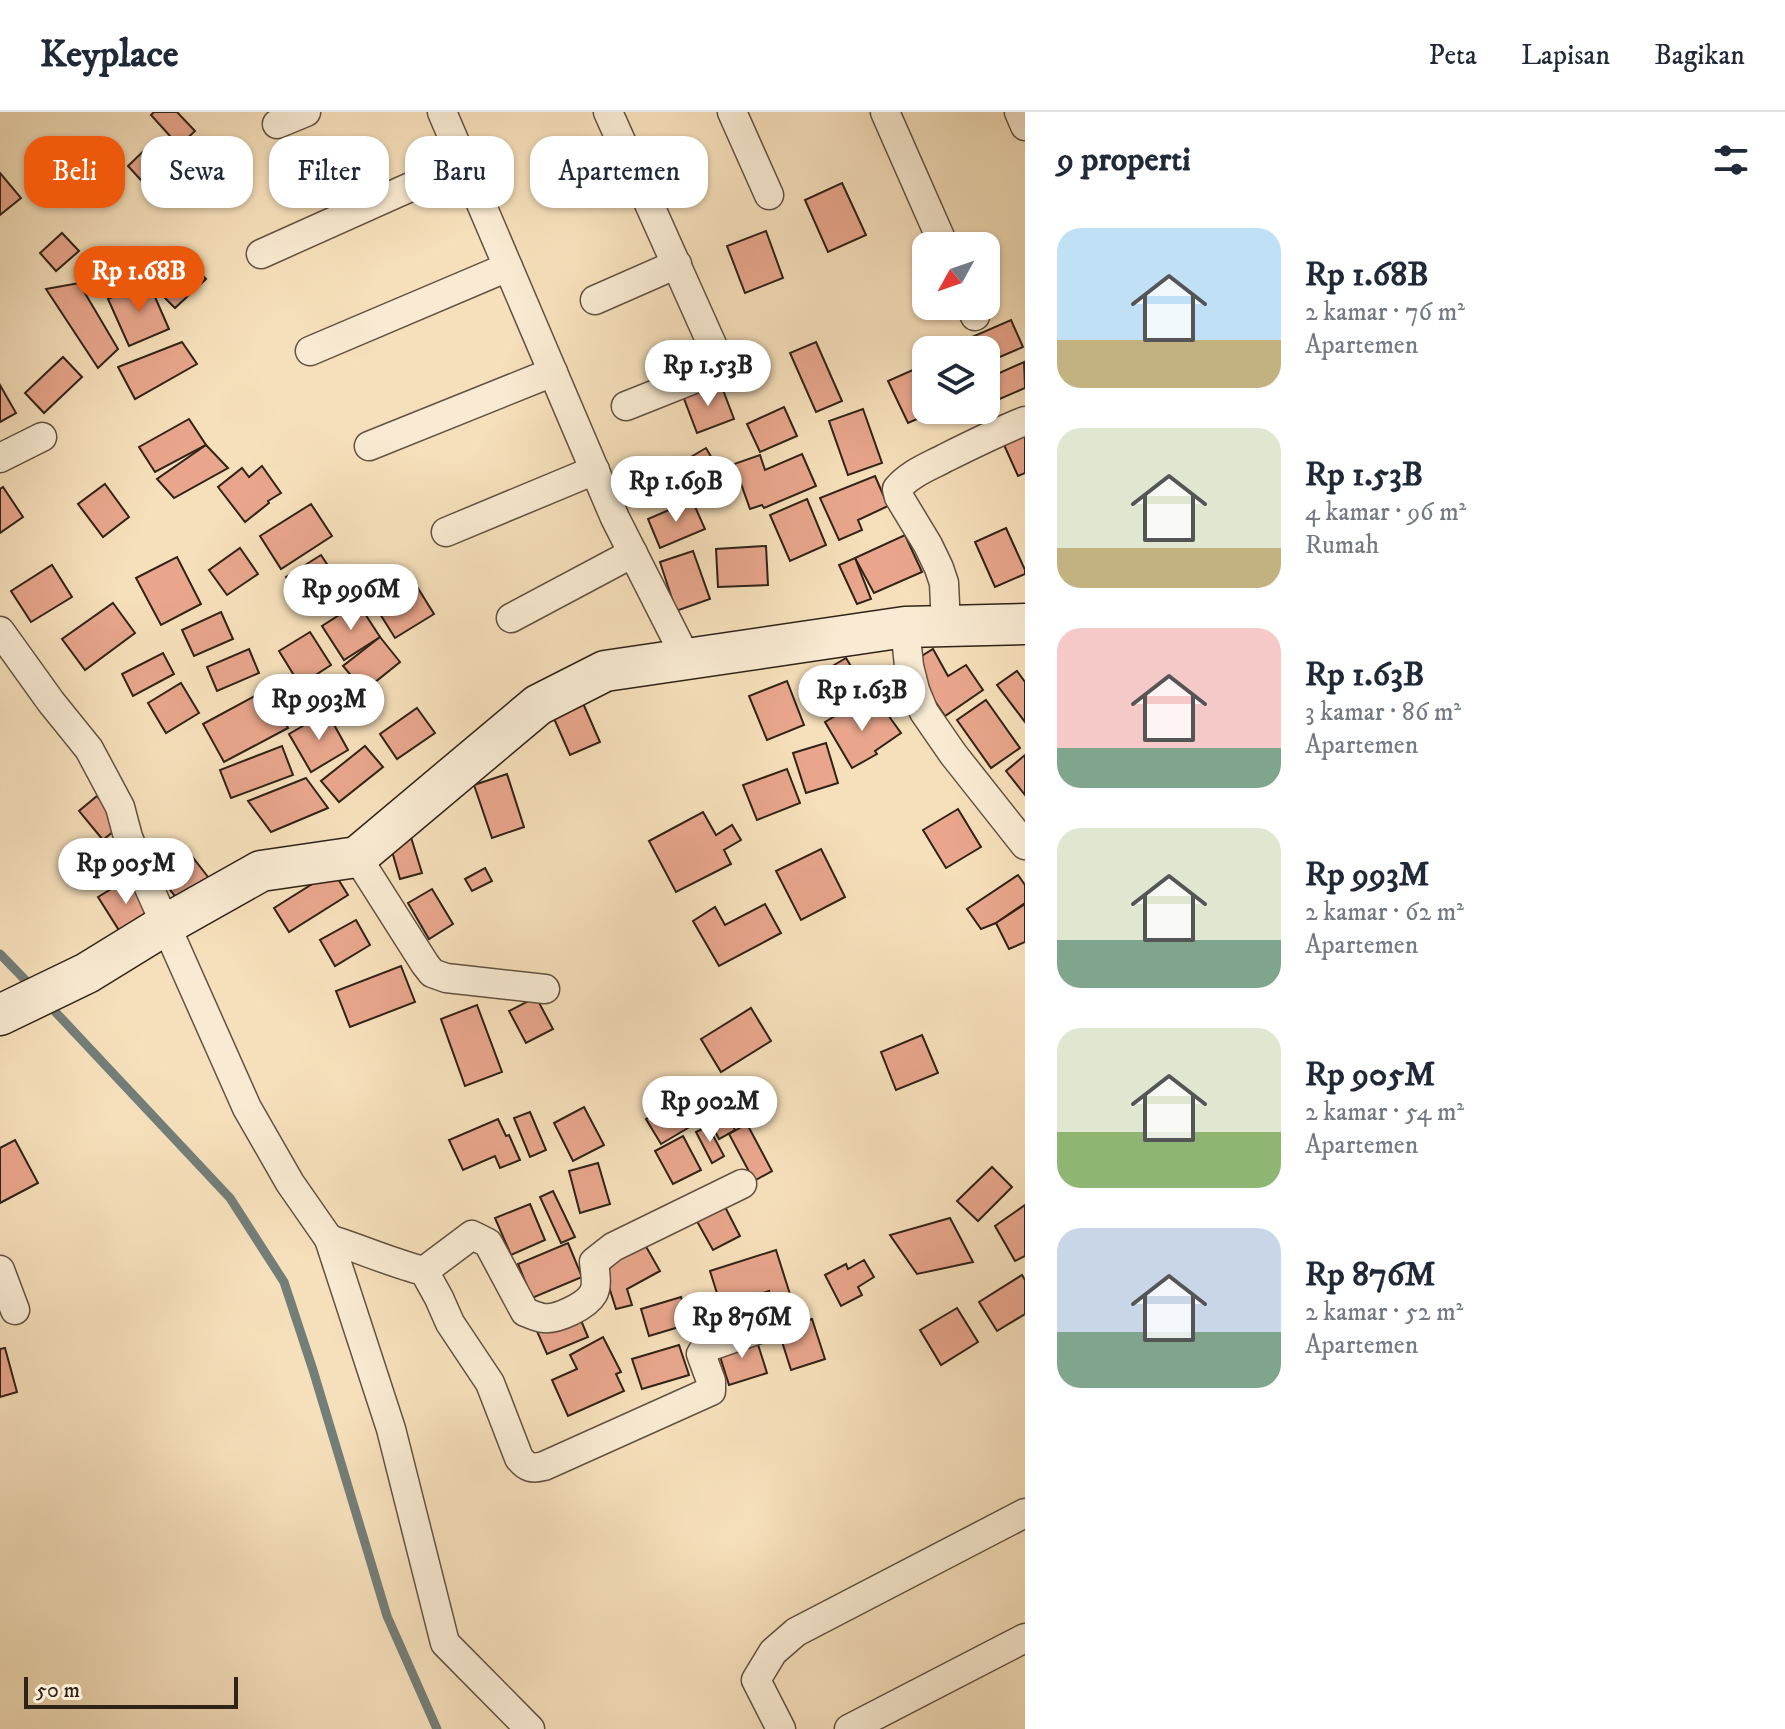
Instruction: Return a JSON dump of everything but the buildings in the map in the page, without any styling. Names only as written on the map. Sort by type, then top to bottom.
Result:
[{"type":"street","points":[[277,124],[306,112]]},
{"type":"street","points":[[442,112],[452,136]]},
{"type":"street","points":[[608,112],[619,136]]},
{"type":"street","points":[[732,112],[769,195]]},
{"type":"street","points":[[885,112],[938,232]]},
{"type":"street","points":[[1019,112],[1025,126]]},
{"type":"street","points":[[261,254],[405,189]]},
{"type":"street","points":[[483,208],[595,470],[686,658]]},
{"type":"street","points":[[626,406],[719,369],[715,349],[652,208]]},
{"type":"street","points":[[595,300],[677,264]]},
{"type":"street","points":[[310,351],[508,267]]},
{"type":"street","points":[[369,446],[553,372]]},
{"type":"street","points":[[946,626],[942,576],[897,489],[918,472],[1025,421]]},
{"type":"street","points":[[0,458],[42,437]]},
{"type":"street","points":[[446,532],[595,470]]},
{"type":"street","points":[[511,618],[633,553]]},
{"type":"street","points":[[0,1015],[87,973],[261,871],[357,857],[538,705],[605,671],[905,627],[1025,624]]},
{"type":"street","points":[[905,627],[912,678],[924,712],[1025,845]]},
{"type":"street","points":[[0,631],[89,749],[120,807],[128,837],[165,925],[247,1108],[290,1183],[329,1239],[391,1429],[445,1643],[530,1729]]},
{"type":"street","points":[[357,857],[432,973],[446,978],[545,989]]},
{"type":"street","points":[[424,1271],[472,1235],[488,1243],[525,1312],[544,1318],[561,1316],[593,1294],[596,1282],[594,1262],[613,1247],[742,1184]]},
{"type":"street","points":[[329,1239],[424,1271],[450,1323],[490,1383],[519,1458],[525,1466],[533,1469],[711,1391],[711,1381],[701,1354],[705,1348],[788,1319]]},
{"type":"street","points":[[0,1270],[15,1310]]},
{"type":"street","points":[[781,1729],[756,1680],[773,1652],[796,1632],[1025,1513]]},
{"type":"street","points":[[849,1729],[1025,1638]]},
{"type":"waterway","points":[[0,954],[34,989]]},
{"type":"waterway","points":[[47,1003],[230,1198],[284,1282],[387,1616],[437,1729]]}]
